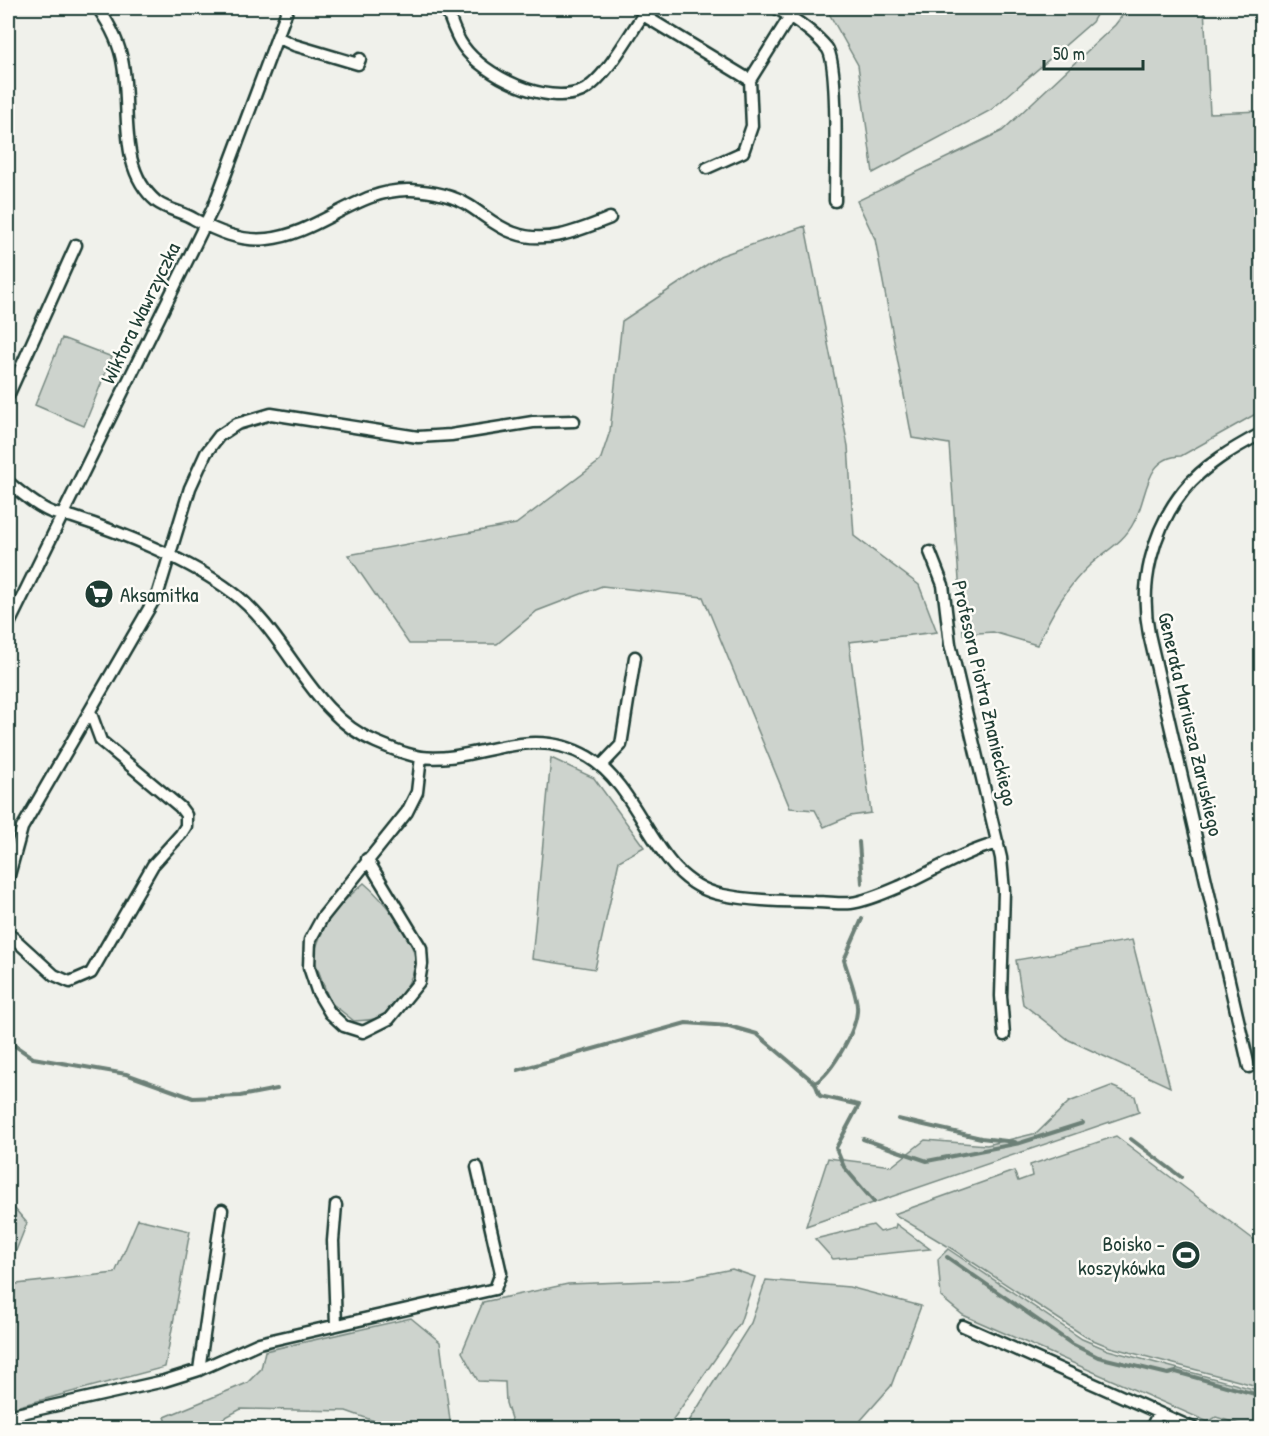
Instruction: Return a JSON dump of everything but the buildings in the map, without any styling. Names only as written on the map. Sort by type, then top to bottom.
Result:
[{"type":"street","points":[[98,8],[112,31],[123,64],[128,145],[133,166],[143,186],[158,202],[205,225],[242,238],[267,239],[293,233],[374,195],[403,190],[434,191],[466,204],[490,221],[515,234],[543,237],[571,233],[610,218]]},
{"type":"street","name":"Wiktora Wawrzyczka","points":[[8,626],[205,225],[288,8]]},
{"type":"street","points":[[446,8],[463,46],[491,71],[527,90],[559,95],[583,90],[600,77],[642,11],[750,80]]},
{"type":"street","points":[[776,8],[790,16],[829,49],[834,79],[836,201]]},
{"type":"street","points":[[707,168],[743,152],[752,126],[750,80],[790,16]]},
{"type":"street","points":[[277,37],[358,64],[360,59]]},
{"type":"street","points":[[8,396],[76,245]]},
{"type":"street","points":[[8,879],[22,828],[158,593],[172,556],[190,488],[206,453],[219,436],[249,419],[271,414],[418,437],[451,435],[533,422],[574,421]]},
{"type":"street","name":"Generała Mariusza Zaruskiego","points":[[1249,1067],[1149,634],[1144,591],[1157,540],[1170,509],[1185,489],[1212,463],[1262,433]]},
{"type":"street","points":[[8,482],[49,512],[64,515],[172,556],[231,590],[253,609],[330,710],[353,730],[377,742],[421,757],[449,755],[508,744],[552,744],[584,755],[601,766],[626,794],[678,874],[702,890],[721,895],[772,900],[852,903],[900,886],[978,848],[998,843]]},
{"type":"street","name":"Profesora Piotra Znanieckiego","points":[[930,552],[943,585],[950,644],[998,843],[1004,891],[1001,996],[1004,1035]]},
{"type":"street","points":[[601,766],[621,745],[635,657]]},
{"type":"street","points":[[8,933],[54,975],[70,982],[91,973],[153,865],[186,826],[186,815],[180,807],[101,741],[90,711]]},
{"type":"street","points":[[367,859],[421,948],[423,964],[419,982],[397,1010],[376,1027],[363,1032],[344,1026],[330,1013],[317,991],[309,967],[310,940],[322,918],[367,859],[407,812],[417,792],[421,757]]},
{"type":"street","points":[[8,1416],[164,1381],[199,1370],[259,1343],[495,1289],[501,1273],[477,1167]]},
{"type":"street","points":[[336,1205],[333,1241],[336,1325]]},
{"type":"street","points":[[199,1370],[222,1210]]},
{"type":"street","points":[[963,1326],[1192,1428]]},
{"type":"street","points":[[1151,1428],[1158,1414]]},
{"type":"shaded area","points":[[826,8],[1100,8],[1092,22],[991,110],[873,173],[858,65]]},
{"type":"shaded area","points":[[1128,8],[1204,8],[1210,113],[1261,111],[1261,411],[1181,456],[1169,458],[1160,463],[1149,480],[1139,512],[1130,529],[1074,582],[1054,612],[1037,645],[993,632],[963,634],[949,444],[912,438],[875,239],[857,201],[1002,131],[1115,25]]},
{"type":"shaded area","points":[[805,226],[848,446],[854,536],[919,585],[937,632],[849,642],[871,813],[850,816],[824,827],[815,810],[790,808],[703,597],[602,586],[537,611],[497,644],[409,644],[348,555],[516,524],[600,461],[610,431],[622,321],[720,256]]},
{"type":"shaded area","points":[[62,338],[112,357],[84,426],[35,405]]},
{"type":"shaded area","points":[[551,758],[594,778],[644,847],[619,861],[595,969],[532,959]]},
{"type":"shaded area","points":[[364,883],[387,907],[409,939],[415,966],[403,993],[390,1009],[375,1019],[354,1021],[330,1002],[313,956],[333,911]]},
{"type":"shaded area","points":[[1132,940],[1170,1087],[1069,1040],[1023,1004],[1016,960]]},
{"type":"shaded area","points":[[1111,1086],[1135,1096],[1139,1112],[806,1226],[828,1158],[892,1166],[925,1140],[987,1145],[1037,1133],[1069,1102]]},
{"type":"shaded area","points":[[1116,1136],[1261,1245],[1261,1387],[1110,1347],[1086,1337],[954,1250],[894,1214],[1014,1171],[1018,1181],[1032,1176],[1030,1165]]},
{"type":"shaded area","points":[[8,1201],[27,1223],[8,1271]]},
{"type":"shaded area","points":[[138,1219],[190,1231],[165,1367],[8,1409],[8,1285],[115,1273]]},
{"type":"shaded area","points":[[896,1224],[930,1249],[833,1259],[815,1239],[873,1225],[880,1232],[895,1228]]},
{"type":"shaded area","points":[[948,1249],[1082,1339],[1108,1350],[1261,1391],[1261,1428],[1252,1428],[1216,1417],[1208,1422],[963,1315],[941,1297],[938,1259]]},
{"type":"shaded area","points":[[732,1269],[755,1277],[740,1323],[667,1428],[514,1428],[506,1403],[505,1382],[478,1381],[462,1352],[483,1302],[568,1284],[679,1280]]},
{"type":"shaded area","points":[[766,1280],[849,1287],[921,1306],[891,1386],[854,1428],[700,1428],[688,1423],[751,1323]]},
{"type":"shaded area","points":[[411,1318],[440,1342],[451,1428],[394,1428],[346,1411],[241,1409],[205,1428],[169,1428],[165,1417],[247,1383],[261,1369],[265,1351]]},
{"type":"waterway","points":[[859,842],[862,883]]},
{"type":"waterway","points":[[815,1083],[836,1060],[854,1025],[857,1006],[844,960],[862,919]]},
{"type":"waterway","points":[[518,1070],[686,1023],[729,1026],[757,1034],[815,1083],[820,1096],[859,1105],[836,1148],[844,1167],[874,1202]]},
{"type":"waterway","points":[[8,1041],[33,1058],[126,1074],[193,1098],[240,1096],[277,1089]]},
{"type":"waterway","points":[[898,1119],[981,1138],[1015,1142]]},
{"type":"waterway","points":[[863,1139],[927,1161],[1020,1143],[1083,1123]]},
{"type":"waterway","points":[[1131,1139],[1181,1177]]},
{"type":"waterway","points":[[947,1257],[1072,1344],[1098,1357],[1168,1374],[1176,1372],[1262,1396]]},
{"type":"place","name":"Aksamitka","points":[[99,594]]},
{"type":"place","name":"Boisko - koszykówka","points":[[1186,1255]]}]
